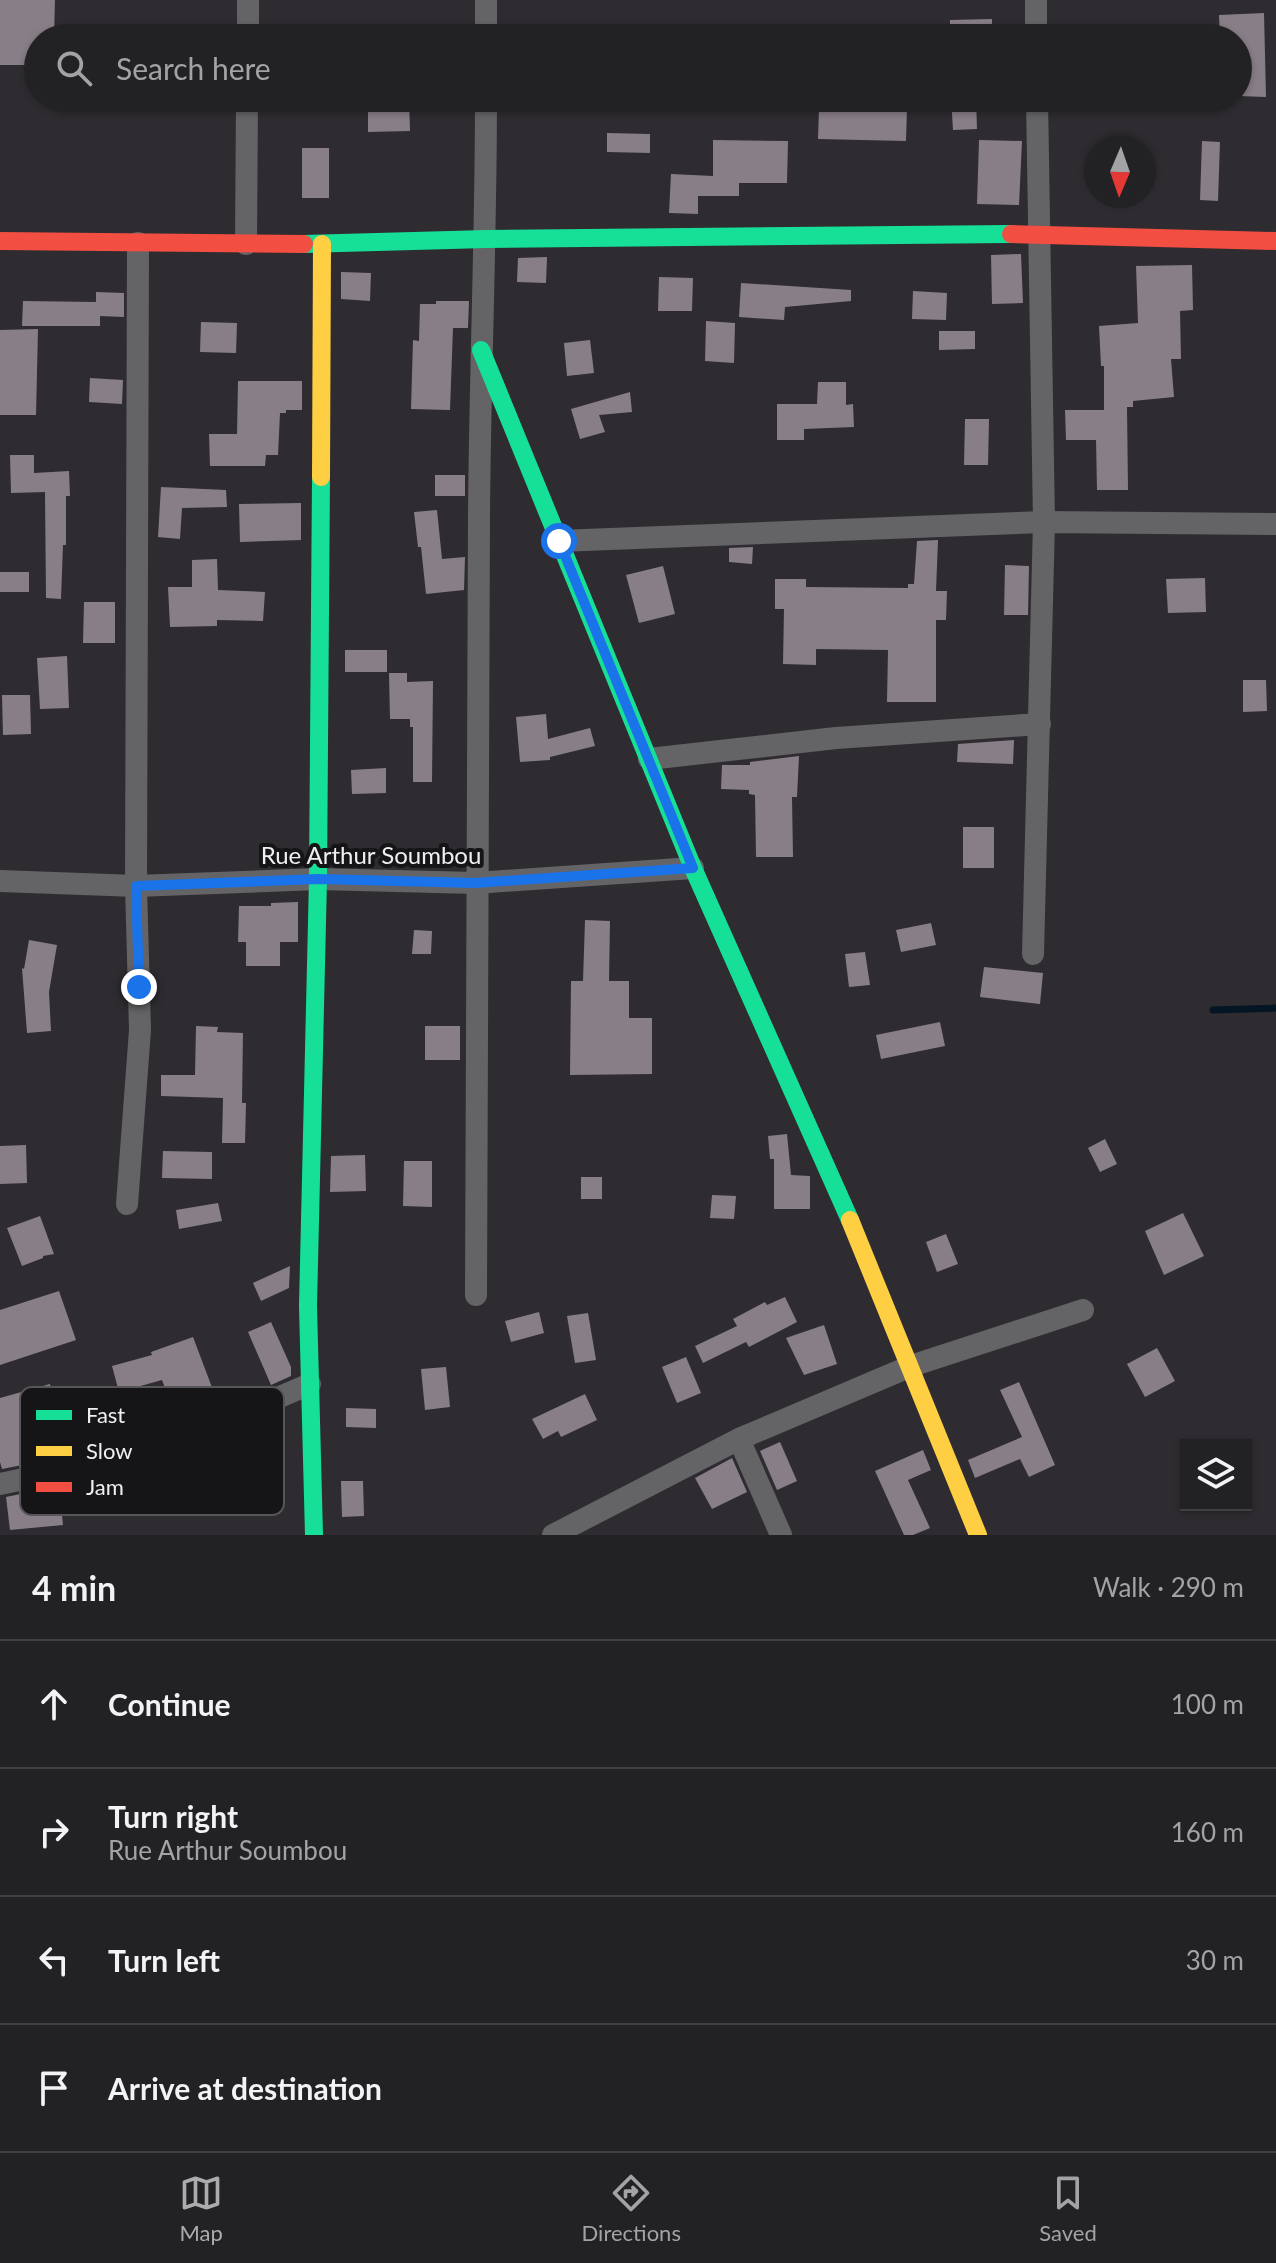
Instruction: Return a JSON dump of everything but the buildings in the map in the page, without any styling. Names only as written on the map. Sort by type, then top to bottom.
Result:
[{"type":"street","points":[[248,0],[248,24]]},
{"type":"street","points":[[486,0],[486,24]]},
{"type":"street","points":[[1036,0],[1036,24]]},
{"type":"street","points":[[246,244],[247,112]]},
{"type":"street","points":[[476,1295],[475,883],[486,112]]},
{"type":"street","points":[[1033,954],[1044,522],[1037,112]]},
{"type":"street","points":[[0,241],[322,244],[486,239],[1038,234],[1276,241]]},
{"type":"street","points":[[127,1204],[140,1030],[136,886],[138,243]]},
{"type":"street","points":[[314,1535],[308,1306],[318,879],[322,244]]},
{"type":"street","points":[[481,350],[693,868],[827,1164],[978,1535]]},
{"type":"street","points":[[559,541],[1044,522],[1276,524]]},
{"type":"street","points":[[649,759],[836,738],[1040,724]]},
{"type":"street","name":"Rue Arthur Soumbou","points":[[0,881],[136,886],[318,879],[475,883],[693,868]]},
{"type":"street","points":[[553,1535],[739,1439],[911,1366],[1083,1310]]},
{"type":"street","points":[[284,1395],[310,1384]]},
{"type":"street","points":[[739,1439],[781,1535]]},
{"type":"street","points":[[0,1484],[20,1480]]},
{"type":"waterway","points":[[1213,1010],[1276,1008]]},
{"type":"traffic: fast","points":[[304,244],[486,239],[1011,234]]},
{"type":"traffic: fast","points":[[481,350],[693,868],[850,1220]]},
{"type":"traffic: fast","points":[[314,1535],[308,1306],[318,879],[321,477]]},
{"type":"traffic: slow","points":[[321,477],[322,244]]},
{"type":"traffic: slow","points":[[850,1220],[978,1535]]},
{"type":"traffic: jam","points":[[1011,234],[1276,241]]},
{"type":"traffic: jam","points":[[0,241],[304,244]]},
{"type":"route","points":[[139,987],[136,886],[318,879],[475,883],[693,868],[559,541]]}]
